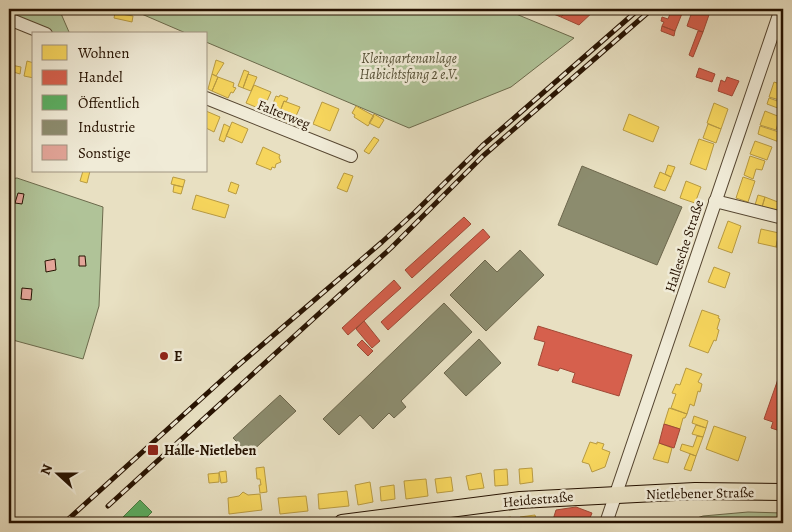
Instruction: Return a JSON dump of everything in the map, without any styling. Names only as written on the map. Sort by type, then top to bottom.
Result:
[{"type":"main road","name":"Nietlebener Straße","points":[[616,494],[695,491],[783,492]]},
{"type":"main road","name":"Heidestraße","points":[[342,523],[520,500],[616,494]]},
{"type":"street","name":"Hallesche Straße","points":[[606,523],[781,9]]},
{"type":"street","points":[[9,19],[41,32]]},
{"type":"street","name":"Falterweg","points":[[208,99],[351,156]]},
{"type":"street","points":[[715,201],[783,218]]},
{"type":"green space","points":[[9,9],[59,9],[69,32],[51,32],[9,16]]},
{"type":"green space","name":"Kleingartenanlage Habichtsfang 2 e.V.","points":[[130,9],[504,9],[574,38],[511,87],[409,128],[208,43],[208,32],[183,32]]},
{"type":"green space","points":[[17,178],[103,207],[99,306],[83,359],[9,339],[9,179]]},
{"type":"green space","points":[[748,512],[783,513],[783,523],[682,523],[703,516]]},
{"type":"building: Wohnen","points":[[115,13],[133,16],[132,22],[114,18]]},
{"type":"building: Wohnen","points":[[216,60],[224,63],[216,76],[212,74]]},
{"type":"building: Wohnen","points":[[27,61],[32,62],[32,78],[24,76]]},
{"type":"building: Wohnen","points":[[11,65],[21,67],[20,74],[10,71]]},
{"type":"building: Wohnen","points":[[244,70],[249,72],[243,88],[238,86]]},
{"type":"building: Wohnen","points":[[212,74],[218,77],[212,91],[208,89]]},
{"type":"building: Wohnen","points":[[248,74],[257,77],[251,91],[243,88]]},
{"type":"building: Wohnen","points":[[218,77],[234,83],[233,87],[236,88],[228,98],[212,91]]},
{"type":"building: Wohnen","points":[[774,82],[783,85],[783,101],[769,97]]},
{"type":"building: Wohnen","points":[[254,85],[271,92],[263,110],[246,103]]},
{"type":"building: Wohnen","points":[[280,95],[288,98],[286,102],[284,101],[279,114],[270,111],[276,96],[279,97]]},
{"type":"building: Wohnen","points":[[769,98],[783,103],[783,110],[767,104]]},
{"type":"building: Wohnen","points":[[284,101],[300,107],[292,125],[277,119]]},
{"type":"building: Wohnen","points":[[322,102],[339,109],[330,131],[313,124]]},
{"type":"building: Wohnen","points":[[714,103],[728,109],[721,129],[707,123]]},
{"type":"building: Wohnen","points":[[356,106],[374,116],[368,126],[354,117],[355,115],[352,113]]},
{"type":"building: Wohnen","points":[[765,111],[780,117],[776,130],[760,125]]},
{"type":"building: Wohnen","points":[[208,112],[220,117],[214,132],[208,129]]},
{"type":"building: Wohnen","points":[[374,114],[384,120],[379,128],[369,123]]},
{"type":"building: Wohnen","points":[[629,114],[659,127],[653,142],[623,130]]},
{"type":"building: Wohnen","points":[[232,122],[248,129],[242,143],[226,136]]},
{"type":"building: Wohnen","points":[[224,124],[230,127],[224,142],[219,140]]},
{"type":"building: Wohnen","points":[[708,124],[721,129],[716,143],[703,138]]},
{"type":"building: Wohnen","points":[[760,126],[782,133],[779,142],[758,134]]},
{"type":"building: Wohnen","points":[[374,137],[379,140],[369,154],[364,151]]},
{"type":"building: Wohnen","points":[[699,139],[714,144],[706,170],[690,164]]},
{"type":"building: Wohnen","points":[[755,141],[772,147],[767,160],[750,154]]},
{"type":"building: Wohnen","points":[[263,147],[280,155],[281,162],[276,164],[275,168],[272,167],[271,170],[256,164]]},
{"type":"building: Wohnen","points":[[750,156],[765,161],[762,170],[756,169],[753,179],[744,175]]},
{"type":"building: Wohnen","points":[[668,165],[675,167],[671,177],[665,174]]},
{"type":"building: Wohnen","points":[[83,172],[90,172],[87,183],[80,181]]},
{"type":"building: Wohnen","points":[[660,172],[671,177],[665,191],[654,187]]},
{"type":"building: Wohnen","points":[[344,173],[353,176],[347,192],[337,188]]},
{"type":"building: Wohnen","points":[[173,177],[185,180],[183,187],[171,184]]},
{"type":"building: Wohnen","points":[[743,177],[755,181],[748,202],[736,198]]},
{"type":"building: Wohnen","points":[[686,181],[701,187],[695,203],[680,198]]},
{"type":"building: Wohnen","points":[[231,182],[239,185],[236,194],[228,191]]},
{"type":"building: Wohnen","points":[[174,185],[183,187],[181,194],[173,192]]},
{"type":"building: Wohnen","points":[[196,195],[229,205],[225,218],[192,209]]},
{"type":"building: Wohnen","points":[[758,195],[765,197],[762,207],[755,205]]},
{"type":"building: Wohnen","points":[[765,197],[783,204],[783,213],[762,207]]},
{"type":"building: Wohnen","points":[[728,221],[741,226],[732,253],[718,248]]},
{"type":"building: Wohnen","points":[[761,229],[779,233],[776,247],[758,243]]},
{"type":"building: Wohnen","points":[[779,233],[783,234],[783,249],[776,247]]},
{"type":"building: Wohnen","points":[[714,267],[730,273],[725,288],[708,282]]},
{"type":"building: Wohnen","points":[[702,310],[719,316],[718,318],[720,319],[716,341],[714,340],[708,353],[689,346]]},
{"type":"building: Wohnen","points":[[686,368],[702,374],[698,382],[702,384],[700,392],[698,391],[694,406],[690,404],[687,414],[671,408],[676,394],[672,393],[676,384],[680,385]]},
{"type":"building: Wohnen","points":[[669,408],[687,414],[683,418],[680,429],[664,424]]},
{"type":"building: Wohnen","points":[[694,416],[708,421],[706,428],[692,423]]},
{"type":"building: Wohnen","points":[[696,425],[706,428],[703,437],[692,434]]},
{"type":"building: Wohnen","points":[[714,426],[746,437],[738,461],[706,449]]},
{"type":"building: Wohnen","points":[[697,436],[703,437],[696,456],[680,450],[682,444],[693,447]]},
{"type":"building: Wohnen","points":[[590,442],[604,444],[602,449],[610,452],[605,467],[592,472],[589,464],[582,462]]},
{"type":"building: Wohnen","points":[[659,443],[672,448],[668,463],[653,459]]},
{"type":"building: Wohnen","points":[[690,454],[696,456],[691,471],[684,469]]},
{"type":"building: Wohnen","points":[[264,467],[267,492],[260,493],[259,485],[261,485],[260,479],[257,479],[256,468]]},
{"type":"building: Wohnen","points":[[532,468],[533,482],[520,484],[519,469]]},
{"type":"building: Wohnen","points":[[507,469],[508,485],[495,486],[494,470]]},
{"type":"building: Wohnen","points":[[226,471],[227,482],[221,483],[219,472]]},
{"type":"building: Wohnen","points":[[219,473],[219,482],[209,483],[208,474]]},
{"type":"building: Wohnen","points":[[481,473],[484,488],[469,490],[466,476]]},
{"type":"building: Wohnen","points":[[451,477],[453,491],[437,493],[435,479]]},
{"type":"building: Wohnen","points":[[426,479],[428,496],[406,499],[404,481]]},
{"type":"building: Wohnen","points":[[370,482],[373,502],[358,505],[355,485]]},
{"type":"building: Wohnen","points":[[394,485],[395,499],[381,501],[380,487]]},
{"type":"building: Wohnen","points":[[347,491],[349,506],[319,509],[318,494]]},
{"type":"building: Wohnen","points":[[243,492],[248,495],[260,494],[262,510],[229,514],[228,498],[239,496]]},
{"type":"building: Wohnen","points":[[306,496],[308,511],[280,514],[278,498]]},
{"type":"building: Wohnen","points":[[535,515],[537,523],[520,523],[520,517]]},
{"type":"building: Wohnen","points":[[511,517],[512,523],[495,523],[495,519]]},
{"type":"building: Handel","points":[[541,9],[569,9],[561,17]]},
{"type":"building: Handel","points":[[569,9],[596,9],[579,25],[561,17]]},
{"type":"building: Handel","points":[[672,9],[683,11],[675,31],[662,26],[664,22],[661,21],[662,17],[668,19]]},
{"type":"building: Handel","points":[[693,9],[711,9],[703,32],[687,26]]},
{"type":"building: Handel","points":[[662,26],[675,31],[674,36],[661,31]]},
{"type":"building: Handel","points":[[698,31],[703,32],[693,57],[689,55]]},
{"type":"building: Handel","points":[[699,68],[715,74],[712,82],[696,77]]},
{"type":"building: Handel","points":[[727,77],[739,81],[732,96],[718,91],[721,80],[725,82]]},
{"type":"building: Handel","points":[[464,217],[471,224],[412,278],[405,270]]},
{"type":"building: Handel","points":[[483,229],[490,237],[388,330],[381,322]]},
{"type":"building: Handel","points":[[394,280],[401,288],[348,335],[342,328]]},
{"type":"building: Handel","points":[[364,321],[380,341],[372,348],[356,329]]},
{"type":"building: Handel","points":[[538,326],[632,355],[619,396],[572,382],[575,373],[560,368],[558,371],[538,365],[545,342],[534,339]]},
{"type":"building: Handel","points":[[362,340],[373,351],[368,356],[357,345]]},
{"type":"building: Handel","points":[[783,365],[783,432],[771,428],[773,422],[764,419]]},
{"type":"building: Handel","points":[[664,424],[680,429],[674,448],[659,443]]},
{"type":"building: Handel","points":[[576,507],[592,513],[588,523],[552,523],[556,510]]},
{"type":"building: Öffentlich","points":[[140,500],[152,512],[147,517],[149,519],[144,523],[125,523],[121,519]]},
{"type":"building: Industrie","points":[[582,166],[682,207],[657,265],[558,225]]},
{"type":"building: Industrie","points":[[520,250],[544,275],[486,331],[450,295],[485,260],[497,272]]},
{"type":"building: Industrie","points":[[444,303],[472,332],[401,401],[406,407],[394,418],[389,413],[373,429],[360,415],[339,435],[323,419]]},
{"type":"building: Industrie","points":[[479,339],[501,363],[466,396],[444,373]]},
{"type":"building: Industrie","points":[[280,395],[296,411],[249,454],[233,438]]},
{"type":"building: Sonstige","points":[[18,193],[24,194],[22,204],[15,203]]},
{"type":"building: Sonstige","points":[[79,256],[85,256],[86,266],[79,266]]},
{"type":"building: Sonstige","points":[[55,259],[56,270],[46,272],[45,261]]},
{"type":"building: Sonstige","points":[[22,288],[32,289],[31,300],[21,299]]},
{"type":"railway","points":[[64,523],[234,369],[382,242],[482,146],[639,9]]},
{"type":"railway","points":[[108,506],[391,248],[483,156],[652,9]]},
{"type":"place","name":"E","points":[[164,356]]},
{"type":"place","name":"Halle-Nietleben","points":[[153,450]]}]
